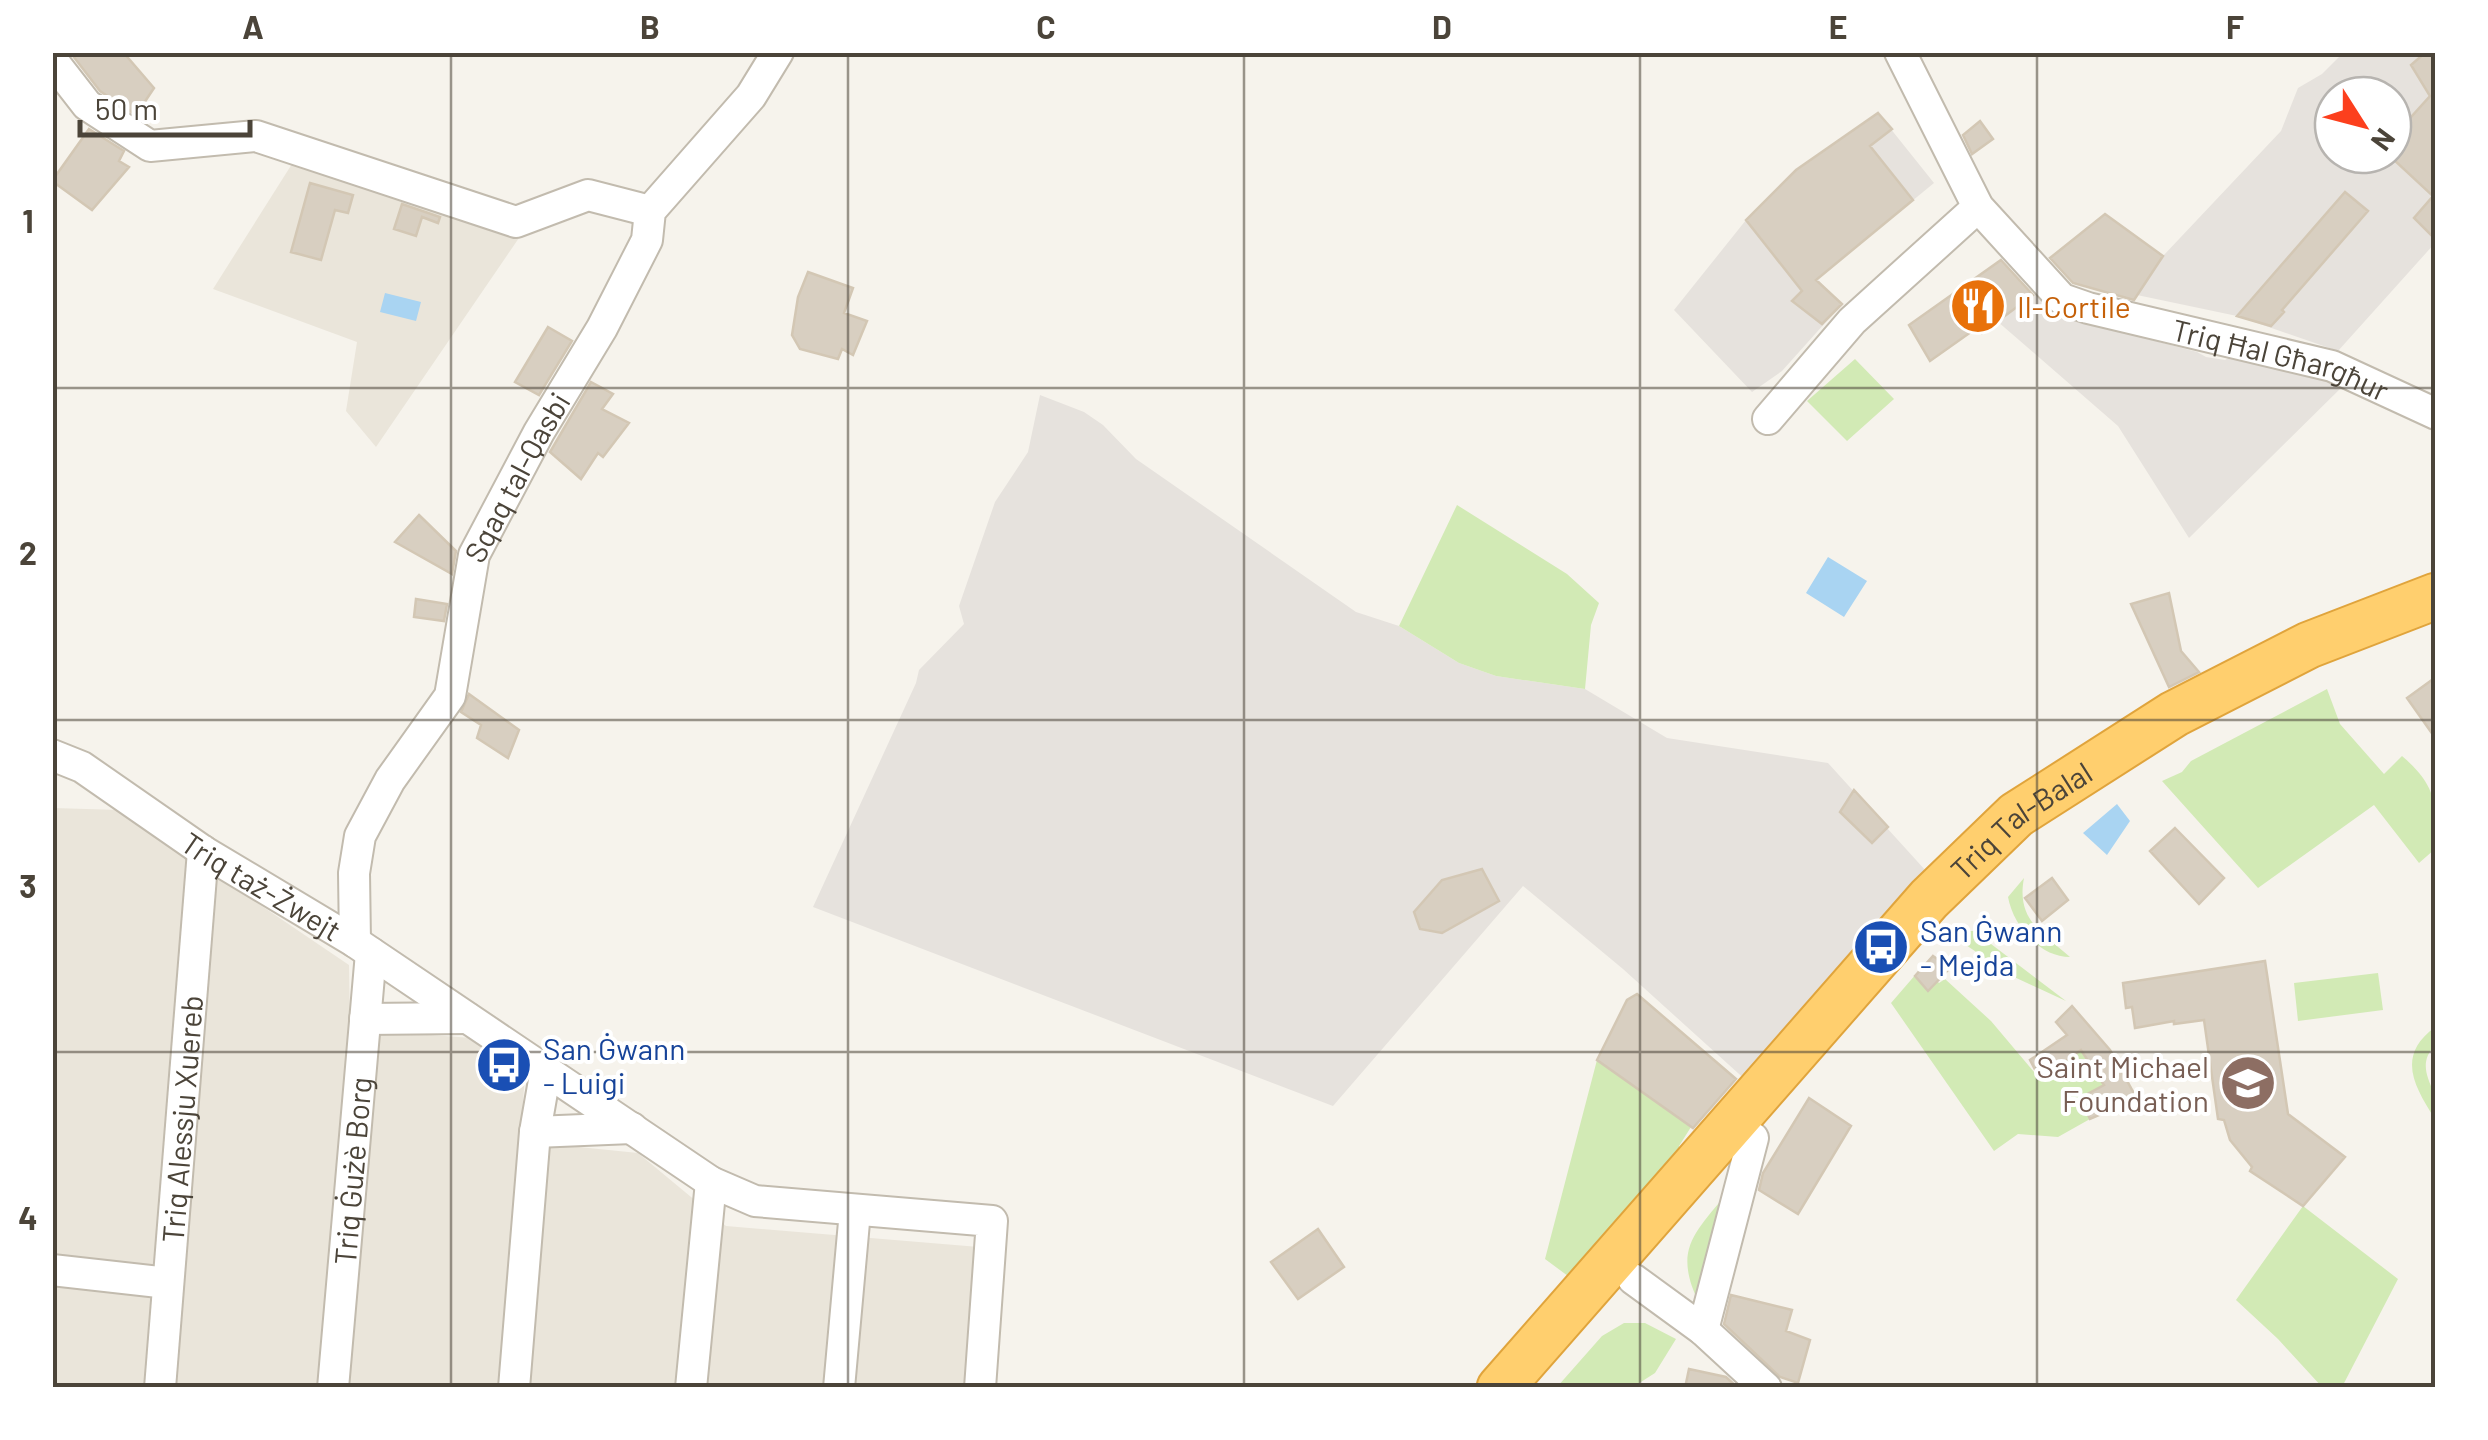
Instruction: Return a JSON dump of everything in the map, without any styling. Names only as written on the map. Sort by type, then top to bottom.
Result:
[{"type":"highway","name":"Triq Tal-Balal","points":[[1500,1388],[1929,898],[2016,816],[2174,714],[2309,645],[2436,596]]},
{"type":"highway","name":"Triq Tal-Balal","points":[[1533,1388],[1633,1279],[1942,921],[2056,821],[2169,752],[2331,668],[2436,624]]},
{"type":"street","name":"Sqaq tal-Qasbi","points":[[363,947],[354,873],[360,836],[390,780],[450,696],[474,555],[539,432],[611,310],[646,240],[650,211],[750,96],[778,52]]},
{"type":"street","name":"Triq Ħal Għargħur","points":[[1900,52],[1978,208],[2062,298],[2088,308],[2332,366],[2436,414]]},
{"type":"street","points":[[52,60],[86,105],[150,146],[256,136],[516,222],[588,195],[650,211]]},
{"type":"street","points":[[1768,419],[1840,334],[1978,208]]},
{"type":"street","name":"Triq taż-Żwejt","points":[[52,755],[82,767],[203,851],[363,947],[711,1182],[755,1201],[992,1221],[980,1388]]},
{"type":"street","name":"Triq Alessju Xuereb","points":[[160,1388],[203,851]]},
{"type":"street","name":"Triq Ġużè Borg","points":[[333,1388],[365,1020],[363,947]]},
{"type":"street","points":[[365,1020],[467,1018]]},
{"type":"street","points":[[514,1388],[535,1132],[546,1068]]},
{"type":"street","points":[[535,1132],[632,1128]]},
{"type":"street","points":[[1703,1330],[1753,1138]]},
{"type":"street","points":[[691,1388],[711,1182]]},
{"type":"street","points":[[838,1388],[855,1211]]},
{"type":"street","points":[[52,1270],[168,1282]]},
{"type":"street","points":[[1633,1279],[1703,1330],[1766,1388]]},
{"type":"shaded area","points":[[2343,53],[2435,53],[2435,243],[2338,351],[2237,316],[2137,295],[2163,256],[2281,131],[2298,88],[2313,79],[2313,175],[2413,175],[2413,75],[2320,75]]},
{"type":"shaded area","points":[[1878,113],[1934,183],[1817,279],[1842,304],[1782,371],[1752,392],[1674,310],[1746,220],[1796,170]]},
{"type":"shaded area","points":[[297,156],[521,235],[376,447],[346,411],[357,342],[213,289]]},
{"type":"shaded area","points":[[2040,290],[2080,321],[2206,357],[2225,360],[2234,355],[2346,383],[2189,538],[2118,426],[1997,321]]},
{"type":"shaded area","points":[[1040,395],[1084,412],[1103,425],[1136,459],[1356,612],[1399,626],[1459,663],[1496,676],[1585,689],[1667,738],[1828,763],[1926,871],[1749,1083],[1623,969],[1523,886],[1333,1106],[813,907],[919,670],[964,624],[959,606],[995,502],[1028,452]]},
{"type":"shaded area","points":[[53,808],[120,810],[349,965],[350,1029],[472,1038],[525,1075],[520,1141],[638,1153],[726,1226],[991,1248],[973,1387],[53,1388]]},
{"type":"green space","points":[[1855,359],[1894,399],[1847,441],[1807,401]]},
{"type":"green space","points":[[1457,505],[1567,574],[1599,603],[1591,625],[1585,689],[1496,676],[1459,663],[1399,626]]},
{"type":"green space","points":[[2327,689],[2340,724],[2384,774],[2402,756],[2429,787],[2435,849],[2419,863],[2374,805],[2258,888],[2162,781],[2182,772],[2191,761]]},
{"type":"green space","points":[[2024,878],[2024,905],[2033,924],[2070,957],[2048,952],[2038,945],[2015,918],[2008,897]]},
{"type":"green space","points":[[1974,931],[2066,1001],[2012,976],[1951,935]]},
{"type":"green space","points":[[1923,966],[1939,983],[1945,979],[1991,1021],[2040,1079],[2081,1050],[2104,1085],[2080,1098],[2090,1119],[2058,1137],[2018,1134],[1994,1151],[1891,1003]]},
{"type":"green space","points":[[2378,973],[2383,1010],[2298,1021],[2294,983]]},
{"type":"green space","points":[[2435,1027],[2435,1045],[2427,1057],[2426,1068],[2435,1096],[2435,1119],[2415,1083],[2412,1060],[2423,1038]]},
{"type":"green space","points":[[1597,1060],[1691,1127],[1679,1146],[1679,1156],[1572,1279],[1545,1259]]},
{"type":"green space","points":[[1728,1192],[1699,1303],[1688,1269],[1691,1243]]},
{"type":"green space","points":[[2303,1206],[2398,1279],[2342,1387],[2322,1387],[2236,1300]]},
{"type":"green space","points":[[1624,1323],[1645,1323],[1676,1339],[1655,1373],[1633,1387],[1557,1387],[1602,1336]]},
{"type":"water","points":[[385,293],[421,302],[416,321],[380,312]]},
{"type":"water","points":[[1828,557],[1867,581],[1844,617],[1806,593]]},
{"type":"water","points":[[2117,804],[2130,821],[2107,855],[2083,833]]},
{"type":"building","points":[[70,52],[123,52],[154,88],[136,115],[100,91]]},
{"type":"building","points":[[2426,52],[2436,52],[2436,240],[2414,218],[2433,196],[2410,175],[2413,115],[2430,96],[2411,65]]},
{"type":"building","points":[[1878,113],[1892,129],[1870,146],[1913,200],[1816,280],[1842,304],[1822,324],[1792,301],[1802,291],[1746,220],[1796,170]]},
{"type":"building","points":[[1980,121],[1993,139],[1972,154],[1963,135]]},
{"type":"building","points":[[89,129],[124,151],[119,161],[129,167],[92,210],[52,181]]},
{"type":"building","points":[[310,183],[353,195],[348,213],[335,210],[321,260],[291,252]]},
{"type":"building","points":[[2345,192],[2368,211],[2284,312],[2271,326],[2237,316]]},
{"type":"building","points":[[402,204],[440,217],[438,223],[422,217],[416,236],[394,229]]},
{"type":"building","points":[[2105,214],[2163,256],[2134,300],[2073,283],[2050,258]]},
{"type":"building","name":"Il-Cortile","points":[[2001,260],[2033,295],[1982,333],[1978,327],[1930,361],[1909,325]]},
{"type":"building","points":[[808,272],[853,288],[844,313],[867,321],[853,355],[842,349],[838,359],[800,349],[792,335],[798,297]]},
{"type":"building","points":[[548,327],[572,341],[539,395],[515,382]]},
{"type":"building","points":[[591,382],[613,394],[602,409],[629,423],[603,457],[598,453],[581,479],[550,452]]},
{"type":"building","points":[[419,515],[456,551],[452,574],[395,542]]},
{"type":"building","points":[[2169,593],[2181,651],[2199,672],[2169,687],[2131,604]]},
{"type":"building","points":[[416,599],[447,604],[444,621],[414,617]]},
{"type":"building","points":[[2436,677],[2436,739],[2407,698]]},
{"type":"building","points":[[469,694],[519,730],[508,758],[477,738],[481,725],[461,712]]},
{"type":"building","points":[[1854,790],[1888,827],[1872,843],[1840,812]]},
{"type":"building","points":[[2175,828],[2224,878],[2199,904],[2150,851]]},
{"type":"building","points":[[1482,869],[1499,901],[1442,933],[1420,929],[1414,912],[1442,880]]},
{"type":"building","points":[[2052,878],[2068,900],[2042,921],[2025,898]]},
{"type":"building","points":[[1933,956],[1950,968],[1928,991],[1915,976]]},
{"type":"building","name":"Saint Michael Foundation","points":[[2265,961],[2288,1114],[2345,1157],[2303,1206],[2250,1171],[2252,1167],[2230,1140],[2224,1120],[2218,1119],[2204,1020],[2135,1028],[2132,1007],[2126,1008],[2123,983]]},
{"type":"building","points":[[1637,994],[1736,1079],[1693,1128],[1597,1060],[1627,1000]]},
{"type":"building","points":[[2072,1006],[2110,1050],[2137,1099],[2090,1119],[2080,1098],[2104,1085],[2081,1050],[2040,1079],[2030,1060],[2067,1035],[2056,1022]]},
{"type":"building","points":[[1809,1098],[1851,1126],[1798,1214],[1759,1190],[1763,1173]]},
{"type":"building","points":[[1318,1229],[1344,1267],[1298,1299],[1271,1262]]},
{"type":"building","points":[[1731,1295],[1792,1310],[1786,1331],[1810,1340],[1798,1383],[1780,1377],[1724,1324]]},
{"type":"building","points":[[1689,1369],[1726,1377],[1738,1388],[1685,1388]]},
{"type":"place","name":"Il-Cortile","points":[[1978,306]]},
{"type":"place","name":"San Ġwann - Mejda","points":[[1881,947]]},
{"type":"place","name":"San Ġwann - Luigi","points":[[504,1065]]},
{"type":"place","name":"Saint Michael Foundation","points":[[2248,1083]]}]
